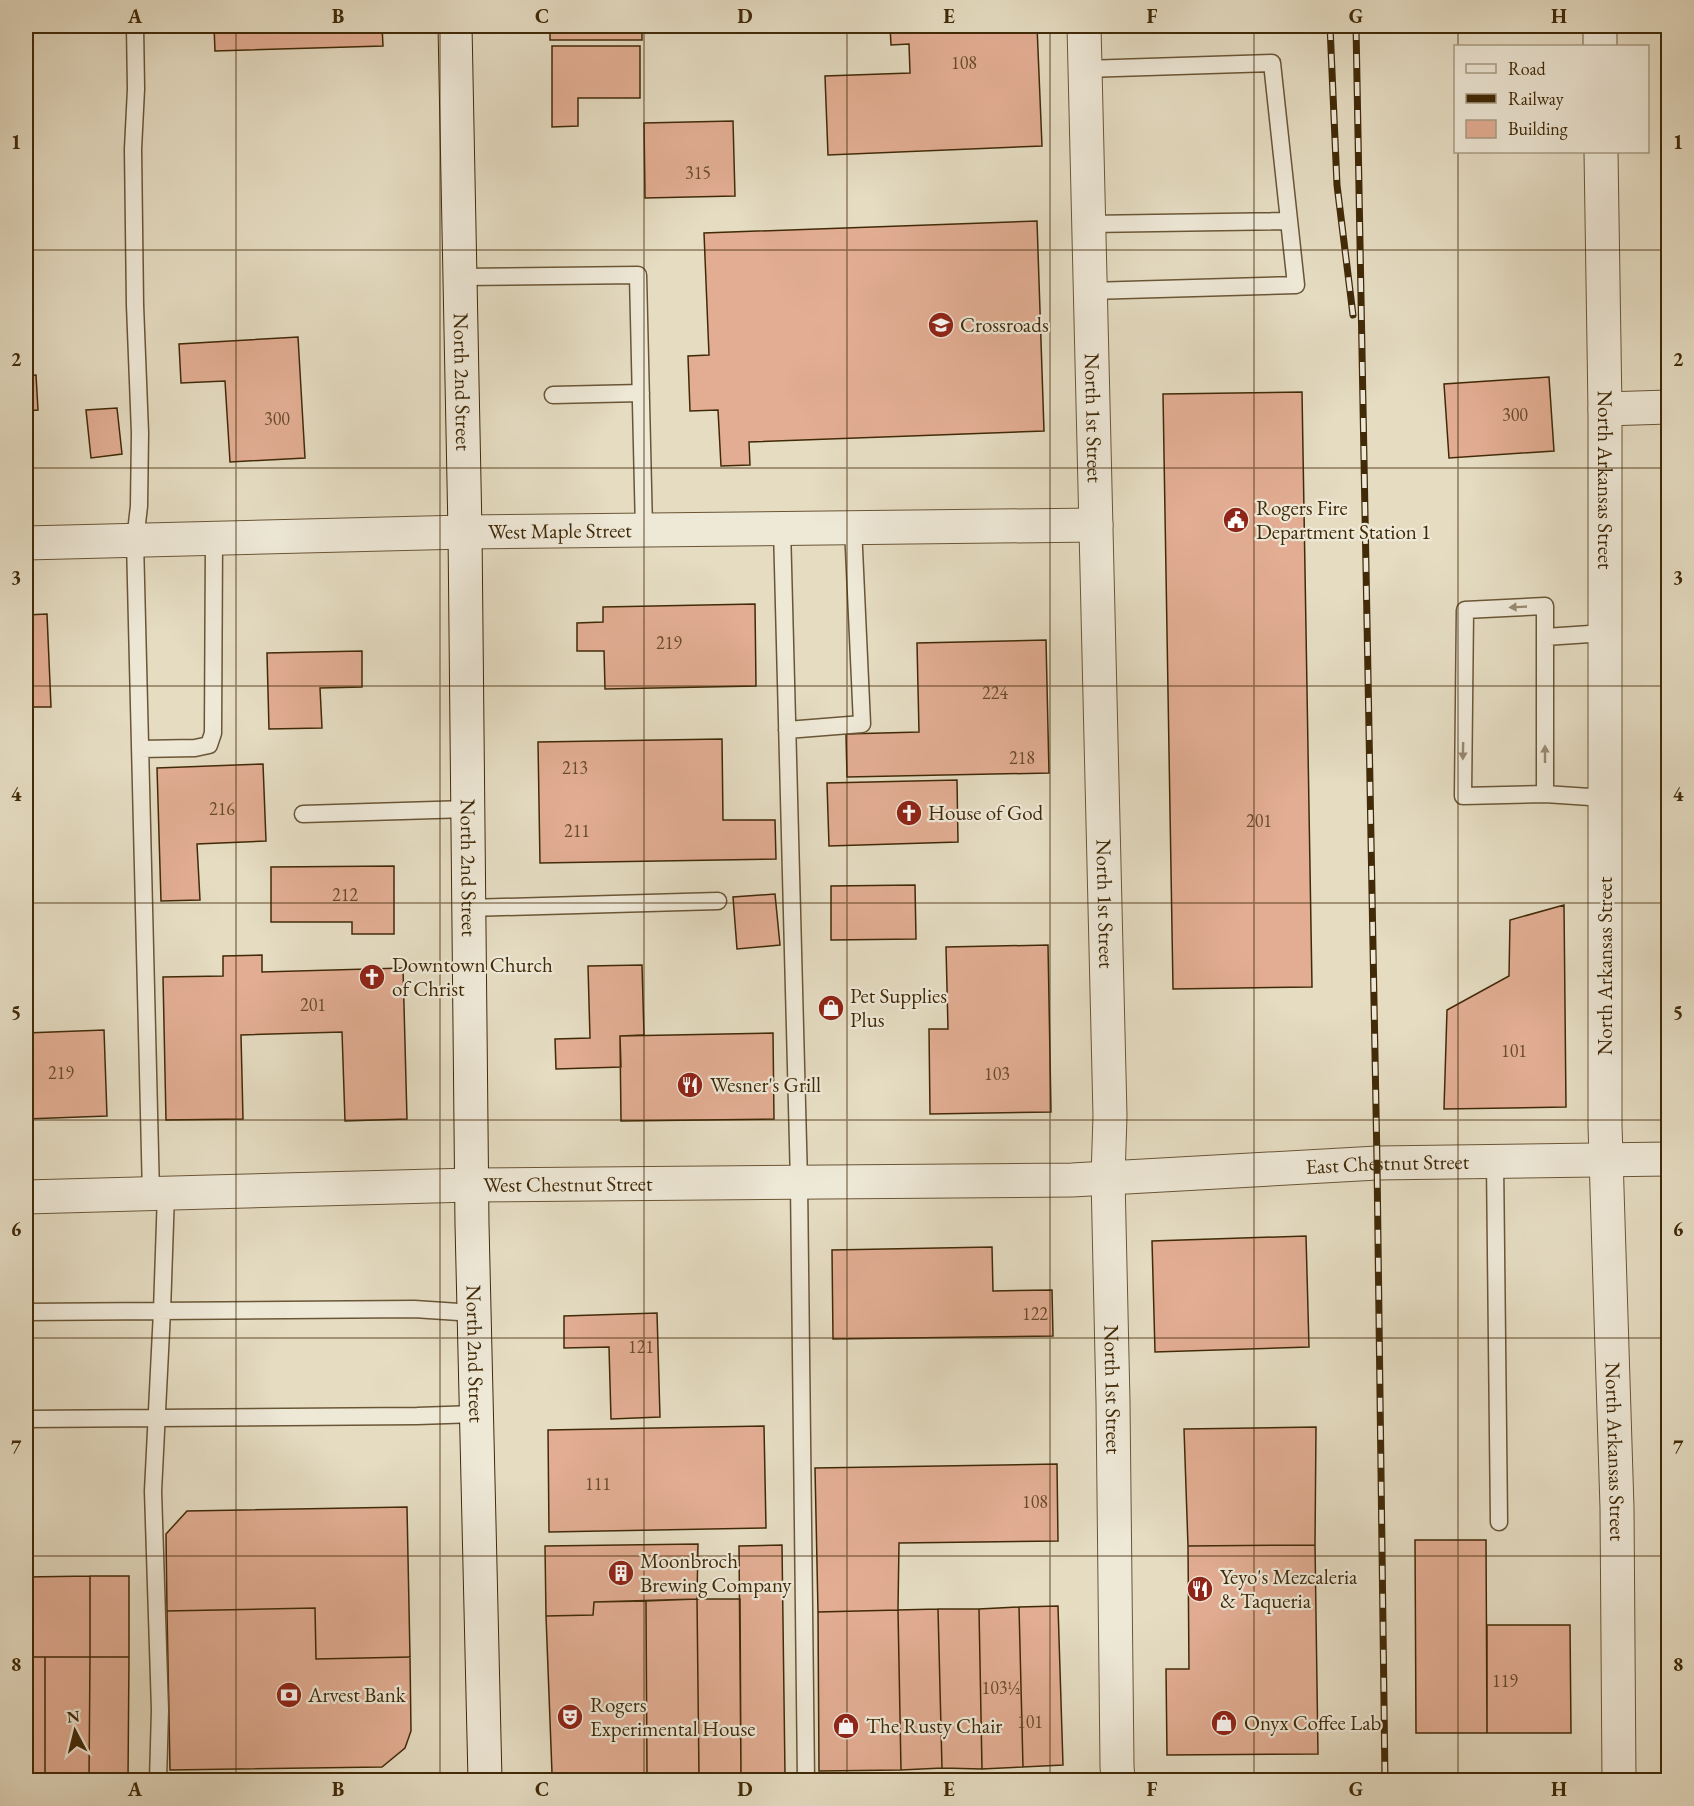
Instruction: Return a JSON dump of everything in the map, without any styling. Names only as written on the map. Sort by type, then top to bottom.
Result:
[{"type":"street","name":"North 2nd Street","points":[[456,26],[465,532],[471,1185],[485,1780]]},
{"type":"street","name":"North 1st Street","points":[[1084,26],[1110,1116],[1108,1178],[1113,1402],[1116,1766],[1119,1780]]},
{"type":"street","points":[[1600,26],[1600,45]]},
{"type":"street","name":"North Arkansas Street","points":[[1601,153],[1605,409],[1605,1125],[1617,1508],[1619,1780]]},
{"type":"street","points":[[1605,409],[1668,407]]},
{"type":"street","name":"West Maple Street","points":[[26,543],[465,532],[1096,525]]},
{"type":"street","name":"East Chestnut Street","points":[[1108,1178],[1377,1163],[1606,1158],[1668,1159]]},
{"type":"street","name":"West Chestnut Street","points":[[26,1197],[471,1185],[1108,1178]]},
{"type":"lane","points":[[135,26],[136,89],[133,173],[140,433],[139,506],[135,541],[140,749],[162,1311],[153,1491],[160,1710],[158,1780]]},
{"type":"lane","points":[[1085,69],[1272,63],[1296,285],[1090,291]]},
{"type":"lane","points":[[1089,224],[1289,221]]},
{"type":"lane","points":[[461,276],[638,275],[644,530]]},
{"type":"lane","points":[[553,394],[641,393]]},
{"type":"lane","points":[[787,730],[862,724],[853,527]]},
{"type":"lane","points":[[782,528],[799,1182],[806,1780]]},
{"type":"lane","points":[[140,749],[195,748],[209,745],[213,733],[214,538]]},
{"type":"lane","points":[[1545,794],[1545,606],[1465,610],[1462,796],[1545,794],[1605,798]]},
{"type":"lane","points":[[1545,637],[1605,633]]},
{"type":"lane","points":[[303,814],[468,809]]},
{"type":"lane","points":[[469,908],[718,902]]},
{"type":"lane","points":[[1495,1161],[1499,1522]]},
{"type":"lane","points":[[26,1312],[414,1309],[474,1313]]},
{"type":"lane","points":[[26,1419],[476,1414]]},
{"type":"building","points":[[214,26],[382,26],[383,46],[215,51]]},
{"type":"building","points":[[550,26],[642,26],[642,40],[550,40]]},
{"type":"building","points":[[890,26],[1037,26],[1042,146],[828,155],[825,76],[910,73],[909,44],[891,45]]},
{"type":"building","points":[[552,46],[640,46],[640,98],[578,98],[578,126],[552,127]]},
{"type":"building","points":[[733,121],[735,196],[645,198],[644,123]]},
{"type":"building","points":[[1037,221],[1044,431],[749,442],[750,465],[721,466],[718,410],[690,411],[688,356],[709,355],[704,233]]},
{"type":"building","points":[[298,337],[305,458],[230,462],[225,381],[181,383],[179,344]]},
{"type":"building","points":[[36,375],[38,410],[26,411],[26,376]]},
{"type":"building","points":[[1549,377],[1554,451],[1449,458],[1444,384]]},
{"type":"building","points":[[1302,392],[1312,987],[1173,989],[1163,394]]},
{"type":"building","points":[[117,408],[122,454],[91,458],[86,410]]},
{"type":"building","points":[[755,604],[756,686],[605,689],[604,651],[577,651],[577,623],[603,622],[603,607]]},
{"type":"building","points":[[47,614],[51,707],[26,707],[26,615]]},
{"type":"building","points":[[1046,640],[1049,773],[847,777],[846,734],[919,732],[917,643]]},
{"type":"building","points":[[362,651],[362,687],[320,688],[322,728],[269,729],[267,653]]},
{"type":"building","points":[[722,739],[723,820],[775,820],[776,859],[540,863],[538,742]]},
{"type":"building","points":[[263,764],[266,841],[197,844],[200,900],[161,901],[157,768]]},
{"type":"building","points":[[957,780],[958,842],[829,846],[827,783]]},
{"type":"building","points":[[26,799],[32,799],[33,837],[26,837]]},
{"type":"building","points":[[394,866],[394,934],[352,934],[352,922],[271,922],[271,867]]},
{"type":"building","points":[[915,885],[916,939],[831,940],[831,886]]},
{"type":"building","points":[[775,894],[780,945],[737,949],[733,897]]},
{"type":"building","points":[[1564,905],[1566,1107],[1444,1109],[1447,1010],[1509,976],[1510,920]]},
{"type":"building","points":[[1048,945],[1051,1112],[930,1114],[929,1029],[948,1029],[946,947]]},
{"type":"building","points":[[262,955],[262,972],[403,968],[407,1119],[345,1121],[342,1032],[241,1035],[243,1119],[166,1120],[163,977],[223,976],[223,956]]},
{"type":"building","points":[[642,965],[644,1035],[620,1036],[621,1067],[556,1069],[555,1039],[590,1038],[588,966]]},
{"type":"building","points":[[104,1030],[107,1116],[26,1119],[26,1033]]},
{"type":"building","points":[[773,1033],[774,1119],[621,1121],[620,1036]]},
{"type":"building","points":[[1306,1236],[1309,1347],[1155,1352],[1152,1241]]},
{"type":"building","points":[[992,1247],[993,1291],[1052,1290],[1053,1336],[833,1339],[832,1250]]},
{"type":"building","points":[[657,1313],[660,1417],[611,1419],[609,1347],[564,1348],[564,1316]]},
{"type":"building","points":[[764,1426],[766,1528],[549,1532],[548,1430]]},
{"type":"building","points":[[1316,1427],[1315,1545],[1188,1546],[1184,1429]]},
{"type":"building","points":[[1057,1464],[1058,1541],[899,1543],[898,1610],[818,1612],[815,1468]]},
{"type":"building","name":"Arvest Bank","points":[[407,1507],[410,1657],[316,1659],[315,1608],[167,1611],[166,1534],[187,1511]]},
{"type":"building","points":[[1415,1540],[1486,1540],[1487,1733],[1416,1733]]},
{"type":"building","name":"Moonbroch Brewing Company","points":[[698,1544],[697,1599],[594,1602],[593,1615],[546,1616],[545,1546]]},
{"type":"building","points":[[782,1545],[785,1775],[741,1775],[739,1546]]},
{"type":"building","points":[[1315,1545],[1318,1754],[1167,1755],[1166,1669],[1189,1669],[1188,1546]]},
{"type":"building","points":[[90,1576],[129,1576],[129,1657],[90,1657]]},
{"type":"building","points":[[90,1576],[90,1657],[26,1657],[26,1577]]},
{"type":"building","name":"Moonbroch Brewing Company","points":[[697,1599],[699,1776],[647,1776],[646,1601]]},
{"type":"building","points":[[697,1599],[740,1599],[741,1775],[699,1776]]},
{"type":"building","points":[[646,1601],[647,1776],[552,1773],[546,1616],[593,1615],[594,1602]]},
{"type":"building","points":[[1058,1606],[1063,1765],[1023,1767],[1019,1607]]},
{"type":"building","points":[[1019,1607],[1023,1767],[982,1769],[979,1609]]},
{"type":"building","name":"Arvest Bank","points":[[315,1608],[316,1659],[410,1657],[411,1731],[405,1748],[382,1767],[170,1770],[167,1611]]},
{"type":"building","points":[[938,1609],[979,1609],[982,1769],[942,1768]]},
{"type":"building","points":[[938,1609],[942,1768],[901,1770],[898,1610]]},
{"type":"building","points":[[898,1610],[901,1770],[819,1771],[818,1612]]},
{"type":"building","points":[[1487,1625],[1570,1625],[1571,1733],[1487,1733]]},
{"type":"building","points":[[26,1657],[45,1657],[45,1780],[26,1780]]},
{"type":"building","points":[[45,1657],[90,1657],[89,1780],[45,1780]]},
{"type":"building","points":[[90,1657],[129,1657],[128,1780],[89,1780]]},
{"type":"railway","points":[[1330,26],[1337,185],[1353,315]]},
{"type":"railway","points":[[1356,26],[1377,1163],[1385,1780]]},
{"type":"place","name":"Crossroads","points":[[941,325]]},
{"type":"place","name":"Rogers Fire Department Station 1","points":[[1236,520]]},
{"type":"place","name":"House of God","points":[[909,813]]},
{"type":"place","name":"Downtown Church of Christ","points":[[372,977]]},
{"type":"place","name":"Pet Supplies Plus","points":[[831,1008]]},
{"type":"place","name":"Wesner's Grill","points":[[690,1085]]},
{"type":"place","name":"Moonbroch Brewing Company","points":[[621,1573]]},
{"type":"place","name":"Yeyo's Mezcaleria & Taqueria","points":[[1200,1589]]},
{"type":"place","name":"Arvest Bank","points":[[289,1695]]},
{"type":"place","name":"Rogers Experimental House","points":[[570,1717]]},
{"type":"place","name":"Onyx Coffee Lab","points":[[1224,1723]]},
{"type":"place","name":"The Rusty Chair","points":[[846,1726]]}]
